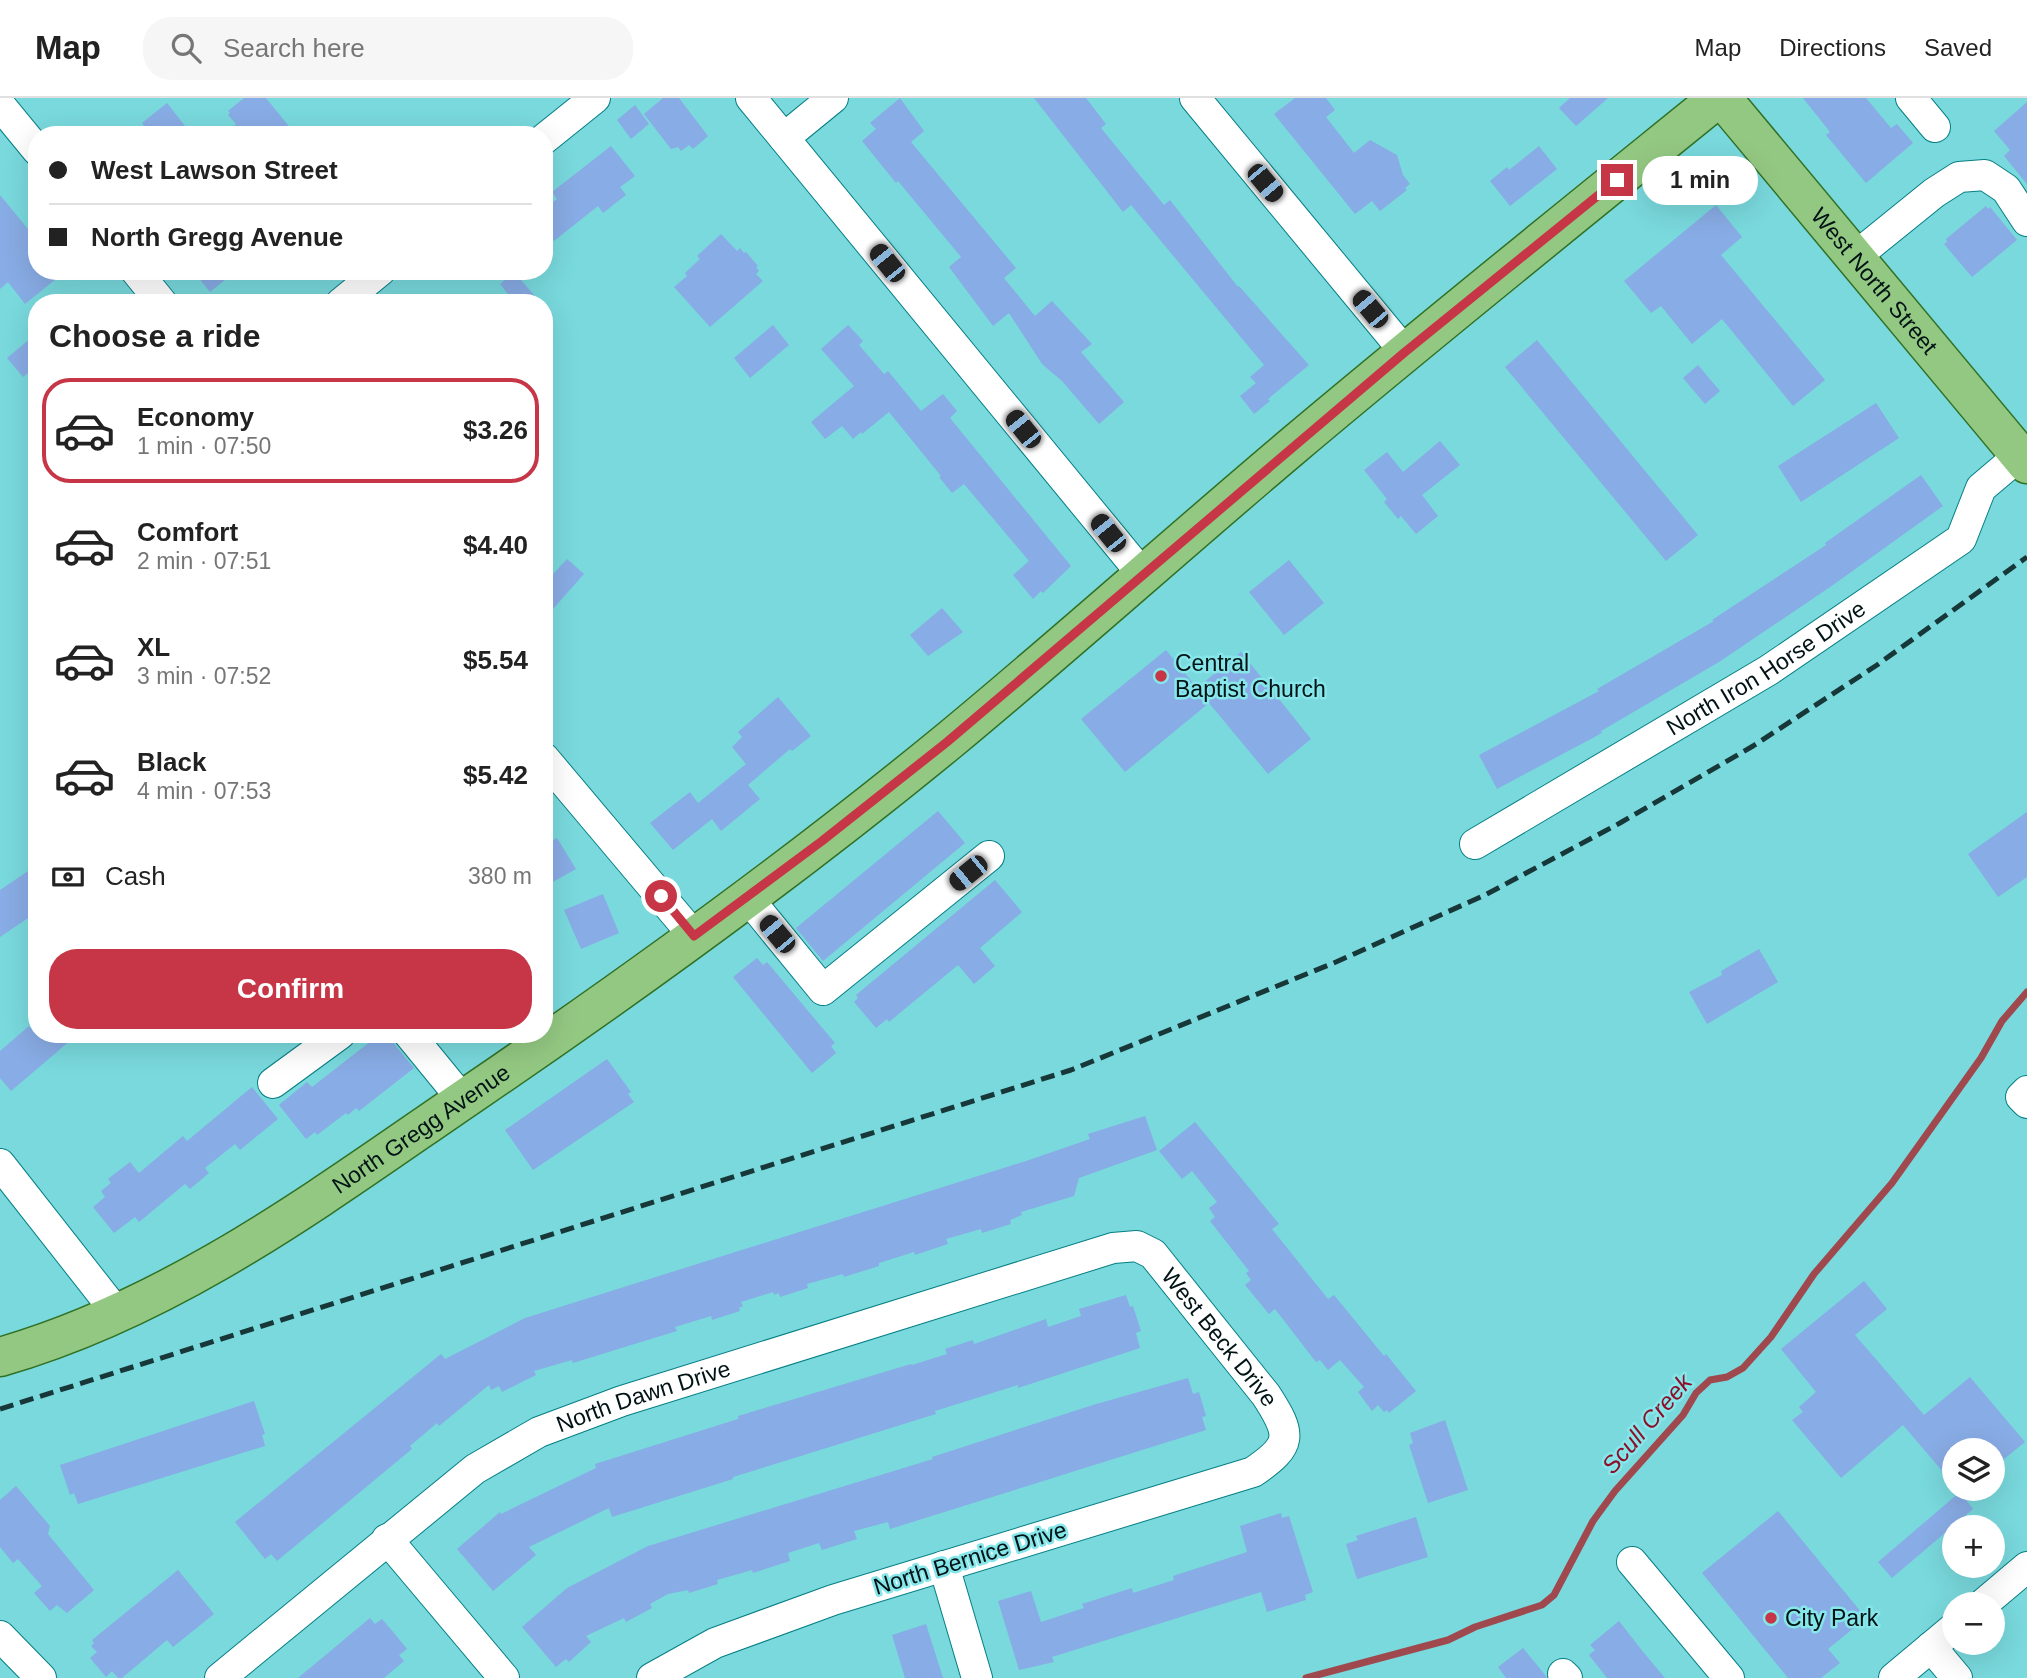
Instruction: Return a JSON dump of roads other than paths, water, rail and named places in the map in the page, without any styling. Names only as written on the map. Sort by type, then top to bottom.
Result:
[{"type":"main road","name":"North Gregg Avenue","points":[[553,1038],[822,841],[947,742],[1405,352],[1720,98]]},
{"type":"main road","name":"West North Street","points":[[1720,98],[2023,459]]},
{"type":"main road","name":"North Gregg Avenue","points":[[0,1357],[117,1312],[215,1264],[271,1230],[546,1043]]},
{"type":"street","points":[[553,132],[595,98]]},
{"type":"street","points":[[751,98],[1143,575]]},
{"type":"street","points":[[784,138],[833,98]]},
{"type":"street","points":[[1195,98],[1405,352]]},
{"type":"street","points":[[1911,98],[1935,127]]},
{"type":"street","points":[[0,105],[28,139]]},
{"type":"street","points":[[1856,257],[1934,193],[1959,177],[1984,175],[2006,190],[2027,221]]},
{"type":"street","points":[[143,280],[155,294]]},
{"type":"street","points":[[352,294],[369,280]]},
{"type":"street","name":"North Iron Horse Drive","points":[[1475,844],[1769,670],[1961,539],[1981,488],[2023,459]]},
{"type":"street","points":[[553,769],[694,936]]},
{"type":"street","points":[[747,897],[823,990],[989,856]]},
{"type":"street","points":[[273,1083],[328,1043]]},
{"type":"street","points":[[416,1043],[463,1100]]},
{"type":"street","points":[[2027,1091],[2021,1097],[2027,1104]]},
{"type":"street","points":[[0,1164],[117,1312]]},
{"type":"street","name":"West Beck Drive","points":[[1137,1246],[1153,1254],[1266,1395],[1282,1419],[1285,1442]]},
{"type":"street","name":"North Dawn Drive","points":[[220,1678],[475,1469],[539,1432],[622,1401],[1100,1252],[1137,1246]]},
{"type":"street","name":"North Bernice Drive","points":[[652,1678],[715,1643],[834,1600],[1253,1472],[1276,1456],[1285,1442]]},
{"type":"street","points":[[387,1539],[504,1678]]},
{"type":"street","points":[[1632,1562],[1729,1678]]},
{"type":"street","points":[[944,1566],[977,1678]]},
{"type":"street","points":[[1998,1592],[2027,1568]]},
{"type":"street","points":[[0,1636],[41,1678]]},
{"type":"street","points":[[1894,1678],[1942,1638]]},
{"type":"street","points":[[1931,1647],[1957,1678]]},
{"type":"waterway","name":"Scull Creek","points":[[1306,1678],[1448,1640],[1475,1627],[1542,1605],[1554,1595],[1593,1521],[1615,1491],[1683,1415],[1696,1393],[1710,1380],[1727,1377],[1743,1368],[1771,1337],[1814,1274],[1892,1183],[1981,1058],[2002,1021],[2027,992]]},
{"type":"railway","points":[[0,1409],[1071,1070],[1336,962],[1485,895],[1620,823],[1753,746],[1877,665],[2027,557]]},
{"type":"place","name":"Central Baptist Church","points":[[1161,676]]},
{"type":"place","name":"City Park","points":[[1771,1618]]}]
